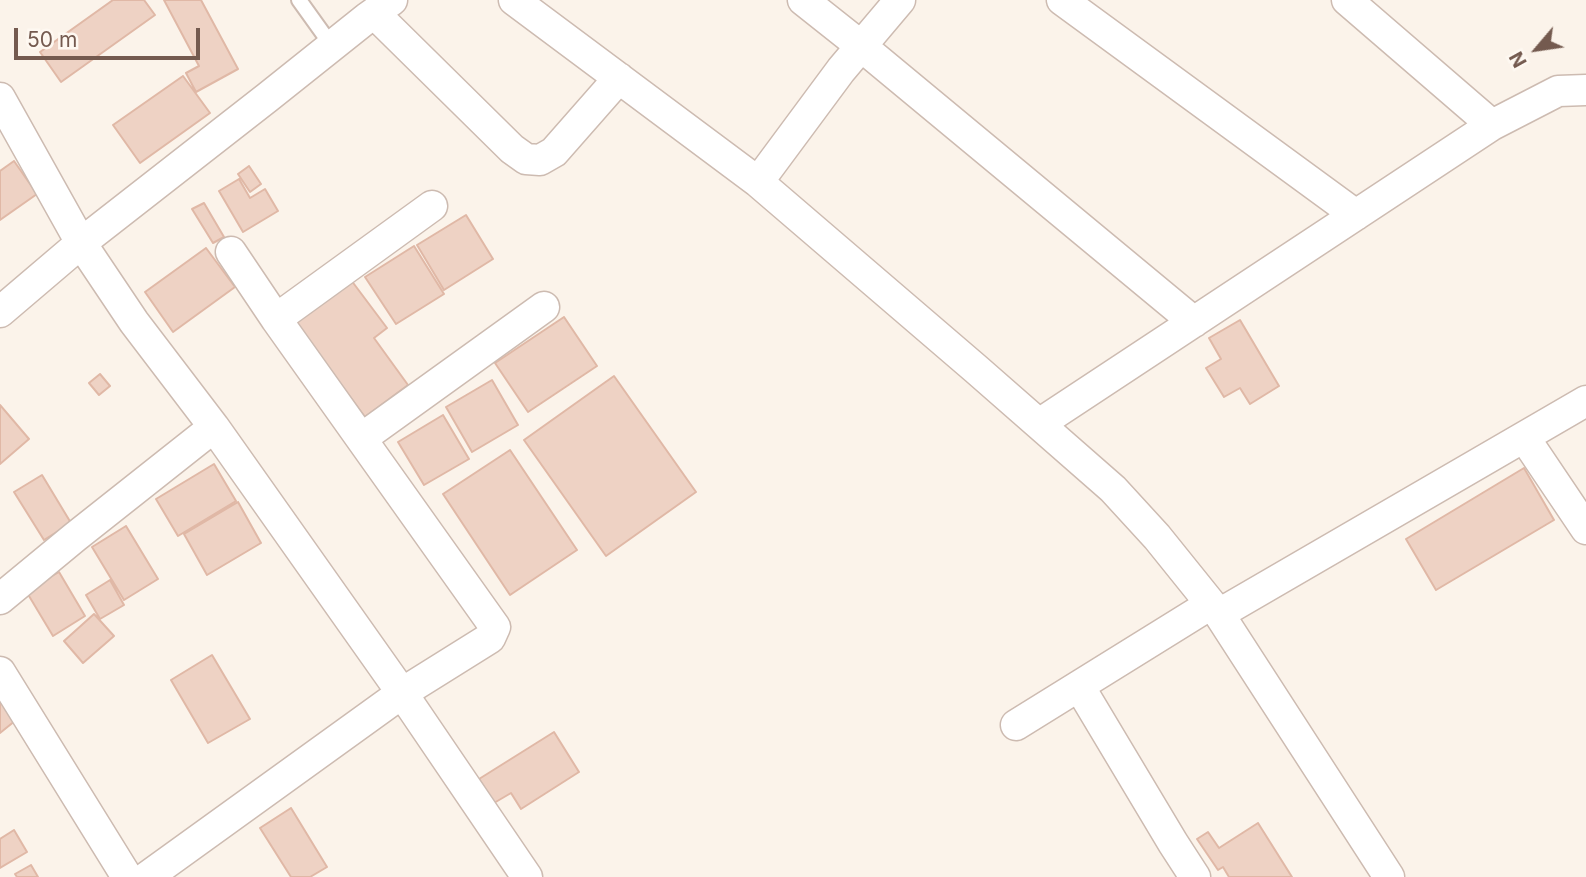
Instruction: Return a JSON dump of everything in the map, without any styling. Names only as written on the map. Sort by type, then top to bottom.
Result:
[{"type":"street","points":[[514,0],[758,182],[1113,489],[1157,537],[1215,609],[1389,877]]},
{"type":"street","points":[[803,0],[1195,322]]},
{"type":"street","points":[[758,182],[841,70],[900,0]]},
{"type":"street","points":[[1062,0],[1356,215]]},
{"type":"street","points":[[1347,0],[1492,125]]},
{"type":"street","points":[[0,312],[81,243],[383,6],[512,149],[526,159],[540,160],[554,152],[619,78]]},
{"type":"street","points":[[1039,424],[1492,125],[1572,91]]},
{"type":"street","points":[[0,98],[81,243],[134,322],[214,427],[402,692],[527,877]]},
{"type":"street","points":[[276,319],[432,206]]},
{"type":"street","points":[[147,877],[402,692],[489,638],[495,627],[276,319],[231,251]]},
{"type":"street","points":[[362,438],[544,307]]},
{"type":"street","points":[[1016,725],[1079,686],[1586,401]]},
{"type":"street","points":[[0,598],[214,427]]},
{"type":"street","points":[[1524,437],[1586,529]]},
{"type":"street","points":[[0,672],[127,877]]},
{"type":"street","points":[[1079,686],[1195,877]]},
{"type":"lane","points":[[299,0],[332,46]]},
{"type":"building","points":[[113,0],[144,0],[155,15],[61,82],[40,52]]},
{"type":"building","points":[[164,0],[201,0],[238,69],[196,92],[186,73],[199,66]]},
{"type":"building","points":[[183,76],[210,113],[140,163],[113,125]]},
{"type":"building","points":[[14,161],[37,194],[0,220],[0,171]]},
{"type":"building","points":[[249,166],[261,184],[250,192],[238,174]]},
{"type":"building","points":[[239,179],[250,198],[265,189],[278,211],[243,232],[219,191]]},
{"type":"building","points":[[204,203],[224,237],[213,243],[192,209]]},
{"type":"building","points":[[466,215],[493,259],[444,290],[417,245]]},
{"type":"building","points":[[414,246],[444,294],[396,324],[365,277]]},
{"type":"building","points":[[206,248],[235,287],[173,332],[145,292]]},
{"type":"building","points":[[351,280],[387,328],[374,338],[408,385],[365,417],[295,322]]},
{"type":"building","points":[[564,317],[597,366],[528,412],[495,363]]},
{"type":"building","points":[[1240,320],[1279,386],[1250,404],[1240,388],[1224,397],[1206,368],[1221,359],[1209,338]]},
{"type":"building","points":[[100,374],[110,386],[99,395],[89,383]]},
{"type":"building","points":[[614,376],[696,492],[606,556],[524,440]]},
{"type":"building","points":[[492,380],[518,425],[472,452],[446,407]]},
{"type":"building","points":[[0,405],[29,439],[0,464]]},
{"type":"building","points":[[443,415],[469,459],[424,485],[398,442]]},
{"type":"building","points":[[510,450],[577,550],[510,595],[443,494]]},
{"type":"building","points":[[214,464],[236,501],[178,536],[156,499]]},
{"type":"building","points":[[1524,468],[1554,520],[1436,590],[1406,539]]},
{"type":"building","points":[[42,475],[71,523],[44,540],[14,492]]},
{"type":"building","points":[[238,502],[261,543],[207,575],[184,534]]},
{"type":"building","points":[[126,526],[158,579],[124,600],[92,547]]},
{"type":"building","points":[[59,572],[85,616],[53,636],[26,591]]},
{"type":"building","points":[[110,580],[124,605],[100,619],[86,595]]},
{"type":"building","points":[[94,614],[114,636],[83,663],[64,641]]},
{"type":"building","points":[[212,655],[250,719],[208,743],[171,680]]},
{"type":"building","points":[[0,690],[21,716],[0,733]]},
{"type":"building","points":[[554,732],[579,772],[521,809],[511,793],[494,803],[479,779]]},
{"type":"building","points":[[291,808],[327,867],[310,877],[291,877],[260,828]]},
{"type":"building","points":[[1258,823],[1292,877],[1229,877],[1223,867],[1218,870],[1197,839],[1208,832],[1219,848]]},
{"type":"building","points":[[14,830],[27,852],[0,868],[0,839]]},
{"type":"building","points":[[31,865],[38,877],[17,877],[15,874]]}]
